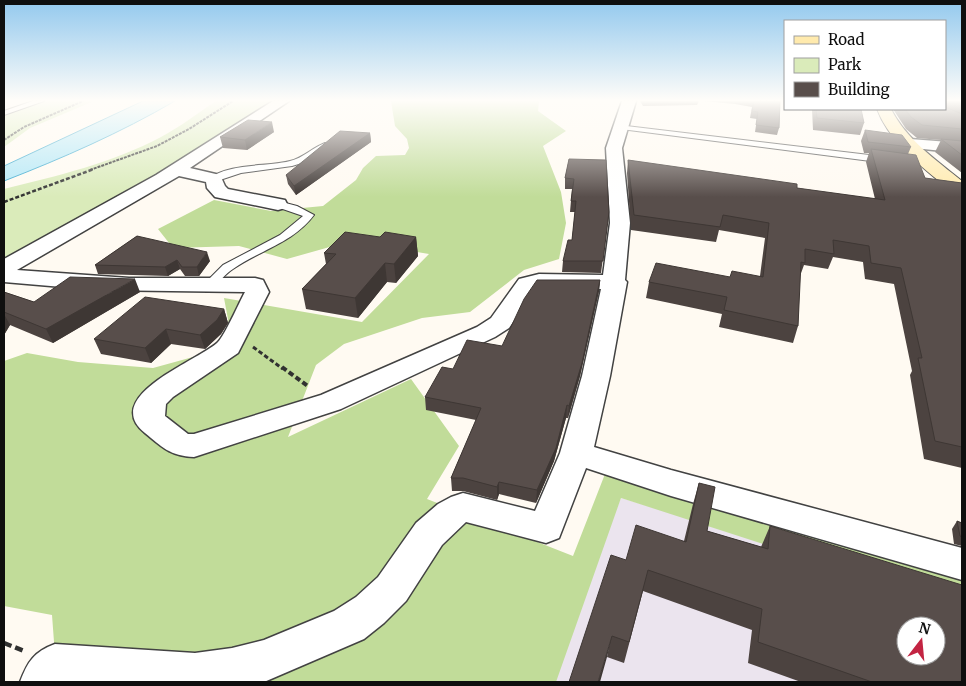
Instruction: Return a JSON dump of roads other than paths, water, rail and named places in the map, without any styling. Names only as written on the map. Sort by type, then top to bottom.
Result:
[{"type":"street","points":[[4,268],[176,170],[233,133]]},
{"type":"street","points":[[42,682],[55,665],[195,675],[232,670],[264,661],[349,625],[370,610],[392,589],[429,534],[450,514],[463,507],[546,528],[576,452],[596,376],[615,282],[620,223],[614,148],[619,133]]},
{"type":"street","points":[[901,133],[910,144],[962,190]]},
{"type":"street","points":[[910,144],[962,148]]},
{"type":"street","points":[[176,170],[214,179],[216,188],[222,193],[278,204]]},
{"type":"street","points":[[4,275],[49,281],[126,286],[254,285],[257,292],[235,333],[230,348],[163,390],[152,400],[149,410],[150,420],[181,445],[194,446],[331,402],[486,332],[500,322],[527,284],[539,280],[615,282]]},
{"type":"street","points":[[576,452],[671,483],[962,564]]},
{"type":"lane","points":[[735,133],[896,161]]},
{"type":"lane","points":[[214,179],[240,170],[288,164],[302,160],[326,145]]},
{"type":"lane","points":[[915,163],[934,166]]},
{"type":"lane","points":[[209,286],[223,271],[234,263],[289,236],[309,215],[278,204]]},
{"type":"water","points":[[75,133],[114,133],[4,181],[4,166]]}]
